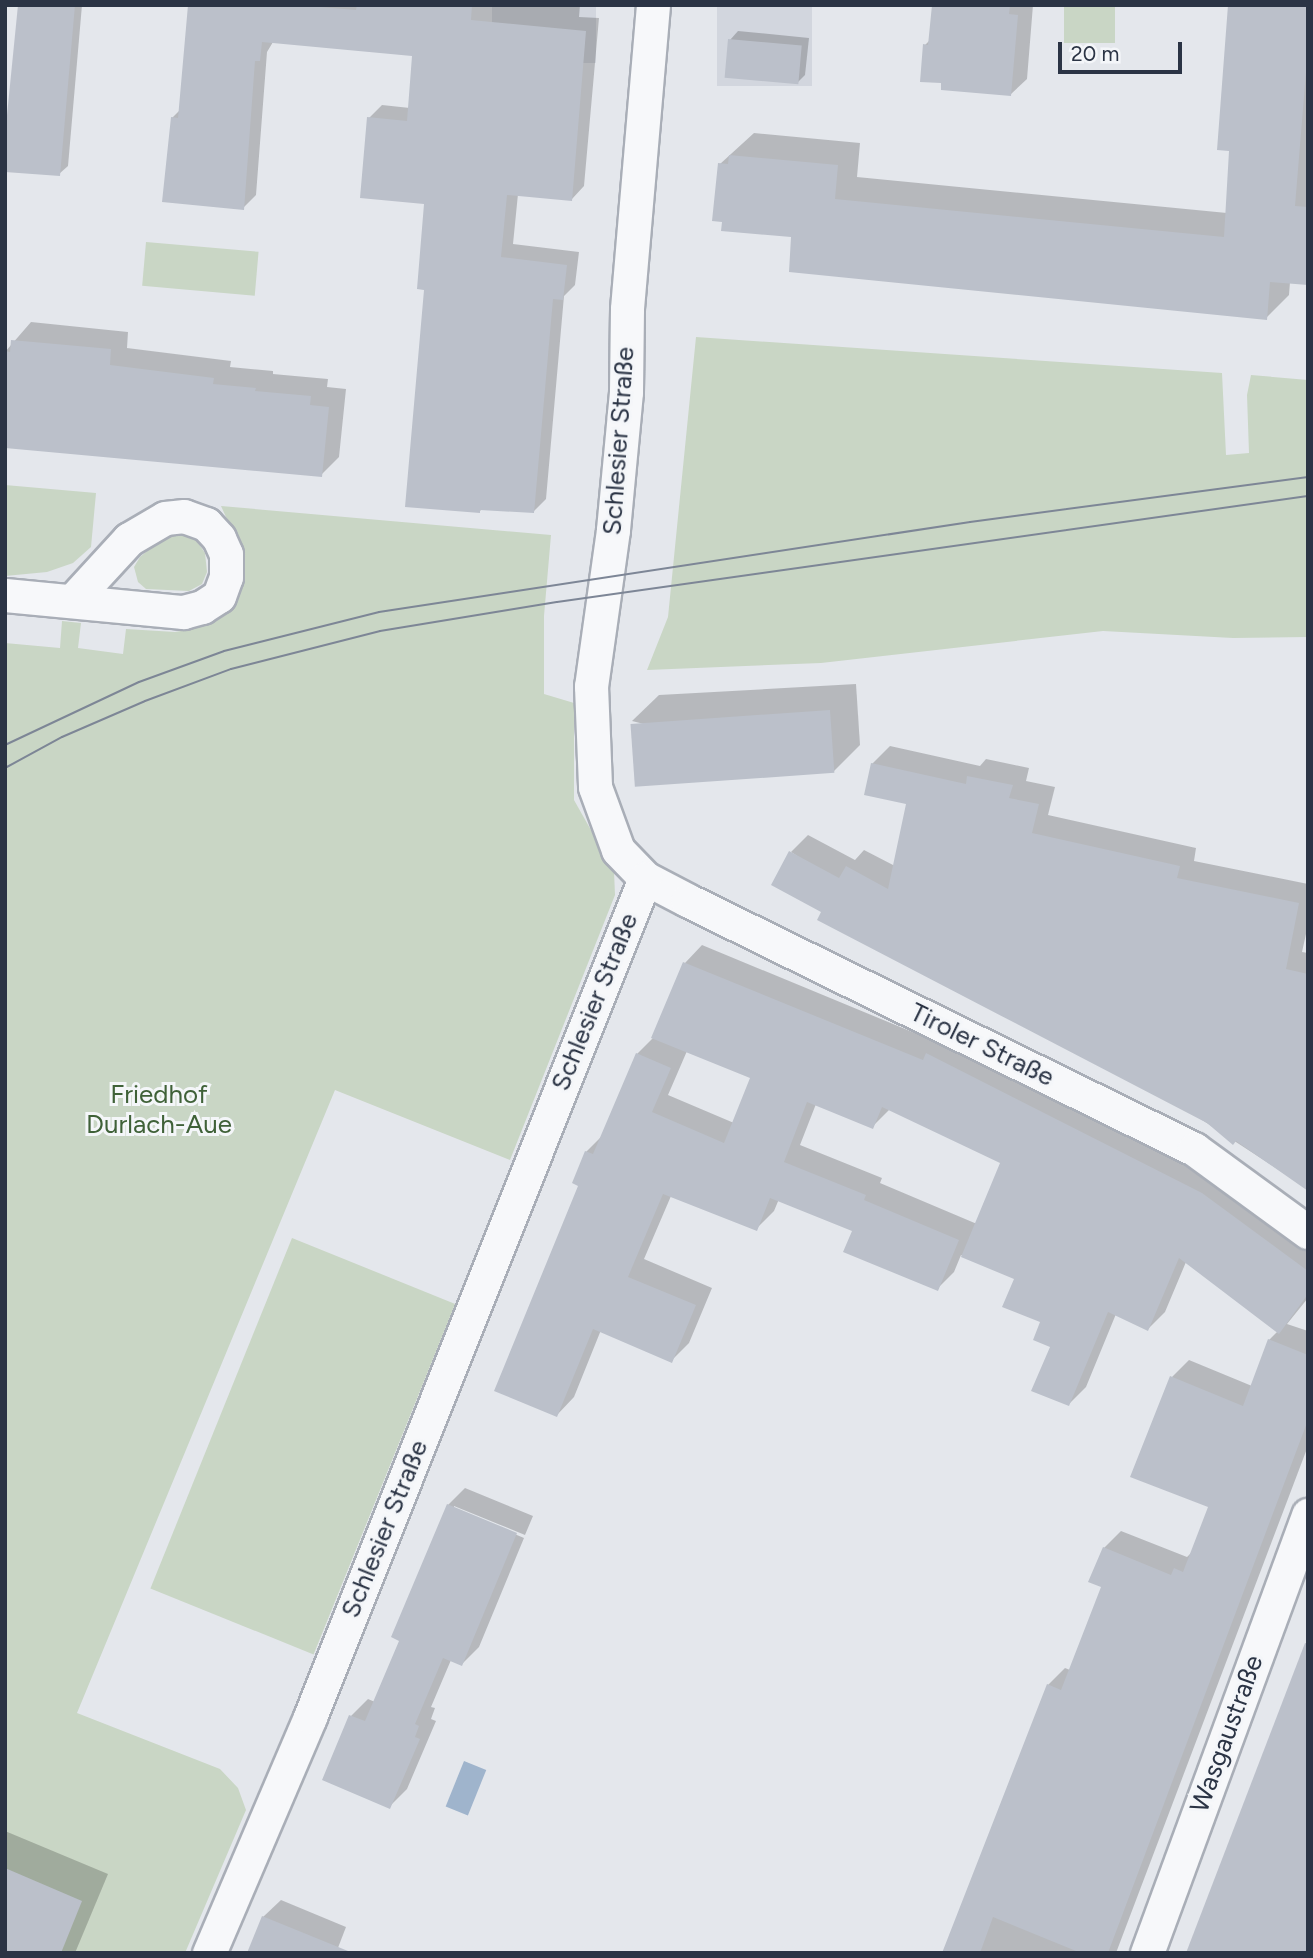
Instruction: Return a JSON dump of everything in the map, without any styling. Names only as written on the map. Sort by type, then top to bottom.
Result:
[{"type":"street","name":"Schlesier Straße","points":[[209,1953],[310,1717],[645,878],[618,850],[595,787],[591,686],[613,530],[626,392],[627,309],[653,5]]},
{"type":"street","points":[[5,595],[72,601]]},
{"type":"street","name":"Tiroler Straße","points":[[645,878],[1194,1149],[1308,1232]]},
{"type":"street","name":"Wasgaustraße","points":[[1147,1953],[1308,1514]]},
{"type":"shaded area","points":[[492,5],[596,5],[596,63],[492,63]]},
{"type":"shaded area","points":[[717,5],[812,5],[812,86],[717,86]]},
{"type":"green space","points":[[1064,5],[1115,5],[1115,43],[1064,43]]},
{"type":"green space","points":[[146,242],[259,252],[255,296],[142,286]]},
{"type":"green space","points":[[696,337],[1222,373],[1226,455],[1249,453],[1247,395],[1251,375],[1308,380],[1308,637],[1233,638],[1103,631],[821,663],[647,670],[668,617]]},
{"type":"green space","points":[[5,485],[96,493],[91,547],[73,563],[47,572],[5,576]]},
{"type":"green space","name":"Friedhof Durlach-Aue","points":[[221,506],[551,535],[544,616],[544,694],[574,703],[574,800],[614,871],[615,895],[510,1160],[335,1090],[77,1713],[220,1769],[238,1788],[246,1810],[185,1953],[5,1953],[5,643],[60,648],[62,621],[81,623],[78,648],[123,654],[126,629],[175,632],[197,628],[219,618],[234,599],[241,550]]},
{"type":"green space","points":[[175,534],[187,535],[197,541],[205,553],[207,572],[202,584],[189,591],[146,589],[138,582],[134,567],[140,557],[162,538]]},
{"type":"green space","points":[[292,1238],[455,1304],[314,1654],[150,1588]]},
{"type":"water","points":[[464,1761],[486,1770],[468,1815],[446,1806]]},
{"type":"building","points":[[18,5],[75,5],[60,176],[5,172],[5,135]]},
{"type":"building","points":[[188,5],[297,5],[356,10],[357,5],[472,5],[471,20],[586,31],[572,201],[507,195],[501,257],[567,265],[563,300],[553,299],[534,513],[480,510],[480,513],[405,507],[424,290],[417,289],[424,204],[360,198],[367,117],[407,121],[412,56],[262,42],[260,61],[255,61],[244,210],[162,202],[171,117],[178,118]]},
{"type":"building","points":[[932,5],[1010,5],[1009,14],[1018,15],[1011,96],[941,90],[941,83],[920,82],[923,44],[928,45]]},
{"type":"building","points":[[1228,5],[1308,5],[1308,48],[1295,206],[1308,207],[1308,285],[1270,282],[1267,320],[789,272],[791,237],[721,231],[722,222],[712,221],[718,163],[728,164],[729,155],[838,165],[835,199],[1224,237],[1229,151],[1217,150]]},
{"type":"building","points":[[728,39],[802,45],[798,84],[725,78]]},
{"type":"building","points":[[11,340],[111,349],[110,365],[214,378],[213,384],[256,388],[255,391],[311,396],[310,405],[329,407],[322,477],[5,448],[5,351],[10,352]]},
{"type":"building","points":[[830,710],[834,773],[635,787],[630,724]]},
{"type":"building","points":[[871,763],[966,784],[967,776],[1013,785],[1009,798],[1039,804],[1032,833],[1180,866],[1177,878],[1299,903],[1286,969],[1308,974],[1308,1191],[1236,1141],[1233,1145],[1207,1123],[817,920],[821,912],[771,885],[789,851],[839,878],[846,866],[888,889],[906,804],[864,795]]},
{"type":"building","points":[[683,962],[923,1060],[926,1053],[1202,1193],[1308,1271],[1308,1294],[1279,1334],[1179,1258],[1148,1331],[1108,1312],[1069,1406],[1031,1391],[1050,1347],[1033,1340],[1040,1322],[1002,1307],[1014,1279],[961,1257],[1000,1163],[882,1107],[873,1129],[807,1102],[784,1162],[866,1195],[864,1200],[959,1240],[938,1291],[843,1252],[852,1231],[770,1198],[757,1231],[663,1194],[628,1277],[696,1305],[672,1363],[593,1329],[557,1417],[494,1391],[578,1186],[572,1183],[585,1151],[593,1154],[636,1053],[671,1068],[652,1112],[724,1143],[750,1078],[651,1038]]},
{"type":"building","points":[[1268,1339],[1308,1355],[1308,1420],[1108,1953],[1081,1953],[993,1917],[980,1953],[942,1953],[1047,1684],[1061,1690],[1101,1587],[1088,1582],[1103,1547],[1171,1575],[1174,1568],[1183,1572],[1208,1507],[1130,1477],[1170,1376],[1243,1406]]},
{"type":"building","points":[[447,1504],[517,1533],[462,1666],[443,1658],[415,1724],[419,1726],[415,1737],[420,1739],[390,1809],[322,1780],[349,1715],[365,1721],[399,1641],[391,1637]]},
{"type":"building","points":[[1305,1643],[1308,1644],[1308,1953],[1186,1953]]},
{"type":"building","points":[[5,1868],[82,1901],[61,1953],[5,1953]]},
{"type":"building","points":[[262,1916],[348,1951],[348,1953],[247,1953]]},
{"type":"tram line","points":[[5,745],[139,682],[224,651],[379,612],[970,522],[1308,477]]},
{"type":"tram line","points":[[5,768],[62,737],[145,701],[231,669],[380,631],[557,602],[1308,496]]}]
